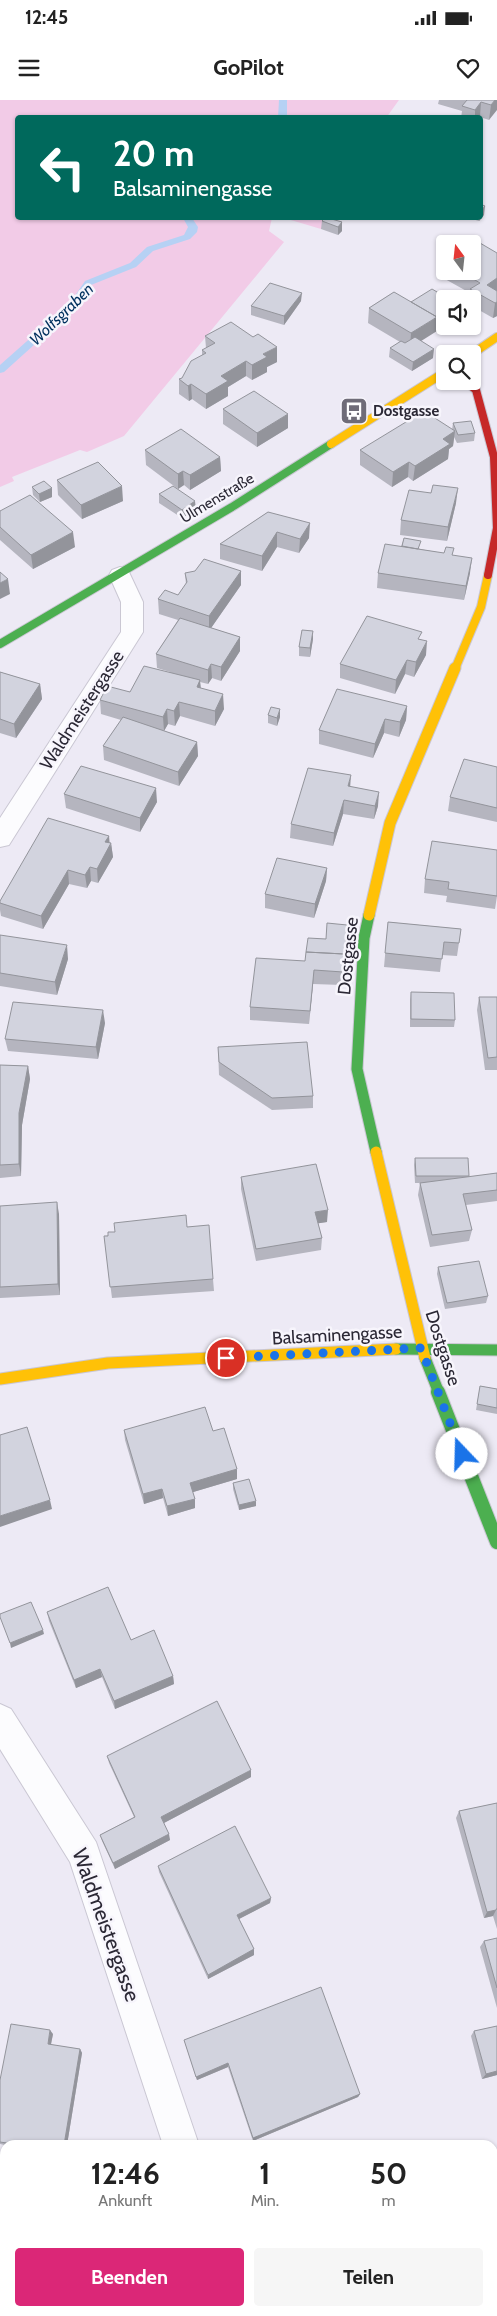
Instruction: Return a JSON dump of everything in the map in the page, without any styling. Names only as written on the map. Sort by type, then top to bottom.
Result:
[{"type":"street","points":[[481,348],[497,337]]},
{"type":"street","name":"Ulmenstraße","points":[[0,644],[120,575],[232,507],[436,378]]},
{"type":"street","name":"Dostgasse","points":[[476,390],[494,458],[497,528],[480,608],[390,823],[364,938],[357,1069],[421,1348],[497,1542]]},
{"type":"street","name":"Waldmeistergasse","points":[[0,838],[132,632],[132,602],[120,575]]},
{"type":"street","name":"Balsaminengasse","points":[[0,1379],[108,1363],[421,1348],[497,1350]]},
{"type":"street","name":"Waldmeistergasse","points":[[0,1720],[84,1854],[179,2140]]},
{"type":"shaded area","points":[[0,100],[399,100],[388,115],[15,115],[15,220],[272,220],[269,231],[284,242],[124,436],[87,452],[80,450],[12,477],[14,481],[0,487]]},
{"type":"shaded area","points":[[291,220],[329,220],[321,229]]},
{"type":"building","points":[[467,100],[495,100],[491,105],[481,102],[475,110],[462,106]]},
{"type":"building","points":[[335,220],[342,222],[338,227],[322,221]]},
{"type":"building","points":[[481,244],[497,253],[497,278],[487,285],[497,291],[497,302],[495,303],[481,295],[481,290],[470,289],[480,283],[475,280],[481,280]]},
{"type":"building","points":[[270,283],[302,293],[284,316],[251,306]]},
{"type":"building","points":[[432,289],[436,291],[436,316],[411,302]]},
{"type":"building","points":[[394,292],[436,318],[411,333],[369,308]]},
{"type":"building","points":[[231,322],[253,337],[258,334],[277,347],[263,354],[267,357],[252,365],[246,361],[221,376],[228,381],[206,394],[191,384],[188,386],[179,379],[182,378],[191,361],[206,353],[202,350],[215,343],[205,336]]},
{"type":"building","points":[[415,337],[434,349],[413,362],[390,348],[401,341],[405,343]]},
{"type":"building","points":[[254,391],[288,414],[257,433],[223,409]]},
{"type":"building","points":[[424,411],[455,431],[443,439],[450,444],[415,466],[409,462],[393,472],[360,450]]},
{"type":"building","points":[[471,421],[475,433],[458,435],[453,423]]},
{"type":"building","points":[[181,429],[220,457],[190,475],[183,471],[178,474],[145,450]]},
{"type":"building","points":[[98,462],[122,486],[81,505],[57,480]]},
{"type":"building","points":[[44,481],[52,488],[39,494],[32,487]]},
{"type":"building","points":[[433,485],[458,488],[448,527],[401,520],[409,490],[431,493]]},
{"type":"building","points":[[173,486],[195,501],[182,510],[159,494]]},
{"type":"building","points":[[30,495],[73,532],[31,555],[0,527],[0,511]]},
{"type":"building","points":[[268,512],[310,523],[300,539],[277,532],[262,556],[220,544]]},
{"type":"building","points":[[404,538],[421,541],[418,549],[402,546]]},
{"type":"building","points":[[385,544],[444,553],[446,547],[454,548],[452,555],[472,558],[466,586],[378,573]]},
{"type":"building","points":[[204,559],[241,571],[209,616],[158,599],[165,590],[178,595],[187,582],[185,573],[195,571]]},
{"type":"building","points":[[0,572],[8,579],[0,583]]},
{"type":"building","points":[[367,616],[422,632],[418,639],[427,641],[416,662],[407,660],[396,680],[340,664]]},
{"type":"building","points":[[180,618],[240,637],[221,667],[211,664],[208,670],[156,654]]},
{"type":"building","points":[[302,630],[313,631],[310,648],[299,647]]},
{"type":"building","points":[[144,666],[200,680],[197,687],[223,694],[215,711],[179,702],[174,711],[167,709],[163,717],[100,700],[107,686],[130,692]]},
{"type":"building","points":[[0,672],[40,684],[14,724],[0,719]]},
{"type":"building","points":[[337,689],[407,706],[400,722],[385,719],[375,744],[319,730]]},
{"type":"building","points":[[271,707],[280,709],[277,718],[268,715]]},
{"type":"building","points":[[123,717],[197,742],[178,772],[103,746]]},
{"type":"building","points":[[464,759],[497,767],[497,808],[450,797]]},
{"type":"building","points":[[81,766],[156,788],[140,818],[64,794]]},
{"type":"building","points":[[308,768],[351,775],[348,786],[379,792],[375,806],[344,800],[334,833],[291,824]]},
{"type":"building","points":[[48,818],[109,836],[105,842],[111,843],[97,869],[90,867],[85,875],[68,870],[41,916],[0,903],[0,901]]},
{"type":"building","points":[[432,841],[497,850],[497,896],[448,889],[449,882],[425,879]]},
{"type":"building","points":[[277,858],[327,868],[315,904],[265,894]]},
{"type":"building","points":[[388,922],[461,929],[459,943],[444,942],[442,959],[385,953]]},
{"type":"building","points":[[327,923],[347,925],[344,960],[344,954],[306,952],[308,938],[326,939]]},
{"type":"building","points":[[0,935],[67,945],[55,982],[0,973]]},
{"type":"building","points":[[306,952],[344,954],[343,972],[314,970],[310,1011],[250,1007],[256,958],[305,961]]},
{"type":"building","points":[[411,992],[454,993],[455,1020],[411,1019]]},
{"type":"building","points":[[479,997],[497,997],[497,1057],[488,1058]]},
{"type":"building","points":[[13,1002],[103,1010],[96,1047],[5,1039]]},
{"type":"building","points":[[307,1042],[313,1096],[272,1098],[219,1062],[218,1047]]},
{"type":"building","points":[[0,1065],[28,1066],[19,1113],[19,1164],[0,1165]]},
{"type":"building","points":[[415,1158],[468,1158],[469,1176],[416,1176]]},
{"type":"building","points":[[316,1164],[328,1210],[315,1212],[322,1238],[256,1249],[241,1177]]},
{"type":"building","points":[[497,1173],[497,1190],[463,1194],[472,1230],[432,1235],[420,1183]]},
{"type":"building","points":[[57,1202],[58,1284],[0,1287],[0,1206]]},
{"type":"building","points":[[186,1215],[187,1227],[209,1225],[213,1279],[110,1287],[104,1236],[108,1236],[108,1232],[115,1232],[114,1223]]},
{"type":"building","points":[[479,1261],[488,1296],[447,1303],[438,1267]]},
{"type":"building","points":[[480,1386],[497,1389],[497,1408],[477,1404]]},
{"type":"building","points":[[205,1407],[213,1431],[224,1428],[237,1469],[190,1483],[195,1499],[167,1506],[162,1489],[143,1494],[124,1430]]},
{"type":"building","points":[[27,1427],[50,1500],[0,1516],[0,1435]]},
{"type":"building","points":[[249,1479],[256,1501],[239,1505],[233,1483]]},
{"type":"building","points":[[108,1587],[131,1640],[154,1630],[173,1676],[114,1701],[100,1669],[74,1680],[47,1612]]},
{"type":"building","points":[[31,1602],[43,1630],[10,1643],[0,1614]]},
{"type":"building","points":[[217,1701],[251,1770],[161,1817],[169,1834],[113,1863],[100,1835],[135,1817],[107,1756]]},
{"type":"building","points":[[497,1803],[497,1908],[487,1912],[459,1811]]},
{"type":"building","points":[[235,1826],[271,1898],[237,1915],[254,1949],[208,1975],[158,1866]]},
{"type":"building","points":[[497,1938],[497,1988],[484,1941]]},
{"type":"building","points":[[321,1987],[360,2094],[253,2138],[228,2063],[196,2077],[184,2040]]},
{"type":"building","points":[[11,2024],[50,2030],[48,2044],[80,2049],[65,2140],[0,2140],[0,2080]]},
{"type":"building","points":[[497,2026],[497,2071],[486,2074],[474,2031]]},
{"type":"waterway","name":"Wolfsgraben","points":[[282,115],[283,100]]},
{"type":"waterway","name":"Wolfsgraben","points":[[0,370],[73,305],[88,283],[133,265],[150,249],[187,237],[192,232],[193,227],[189,220]]},
{"type":"traffic: fast","points":[[0,644],[232,507],[331,444]]},
{"type":"traffic: fast","points":[[369,915],[364,938],[357,1069],[376,1152]]},
{"type":"traffic: fast","points":[[396,1349],[497,1350]]},
{"type":"traffic: fast","points":[[425,1358],[497,1542]]},
{"type":"traffic: slow","points":[[481,348],[497,337]]},
{"type":"traffic: slow","points":[[331,444],[436,378]]},
{"type":"traffic: slow","points":[[369,915],[390,823],[481,607],[488,575]]},
{"type":"traffic: slow","points":[[376,1152],[425,1358]]},
{"type":"traffic: slow","points":[[0,1379],[108,1363],[396,1349]]},
{"type":"traffic: jam","points":[[476,390],[494,457],[497,528],[488,575]]},
{"type":"place","name":"Dostgasse","points":[[354,411]]},
{"type":"route","points":[[226,1358],[421,1348],[462,1454]]}]
